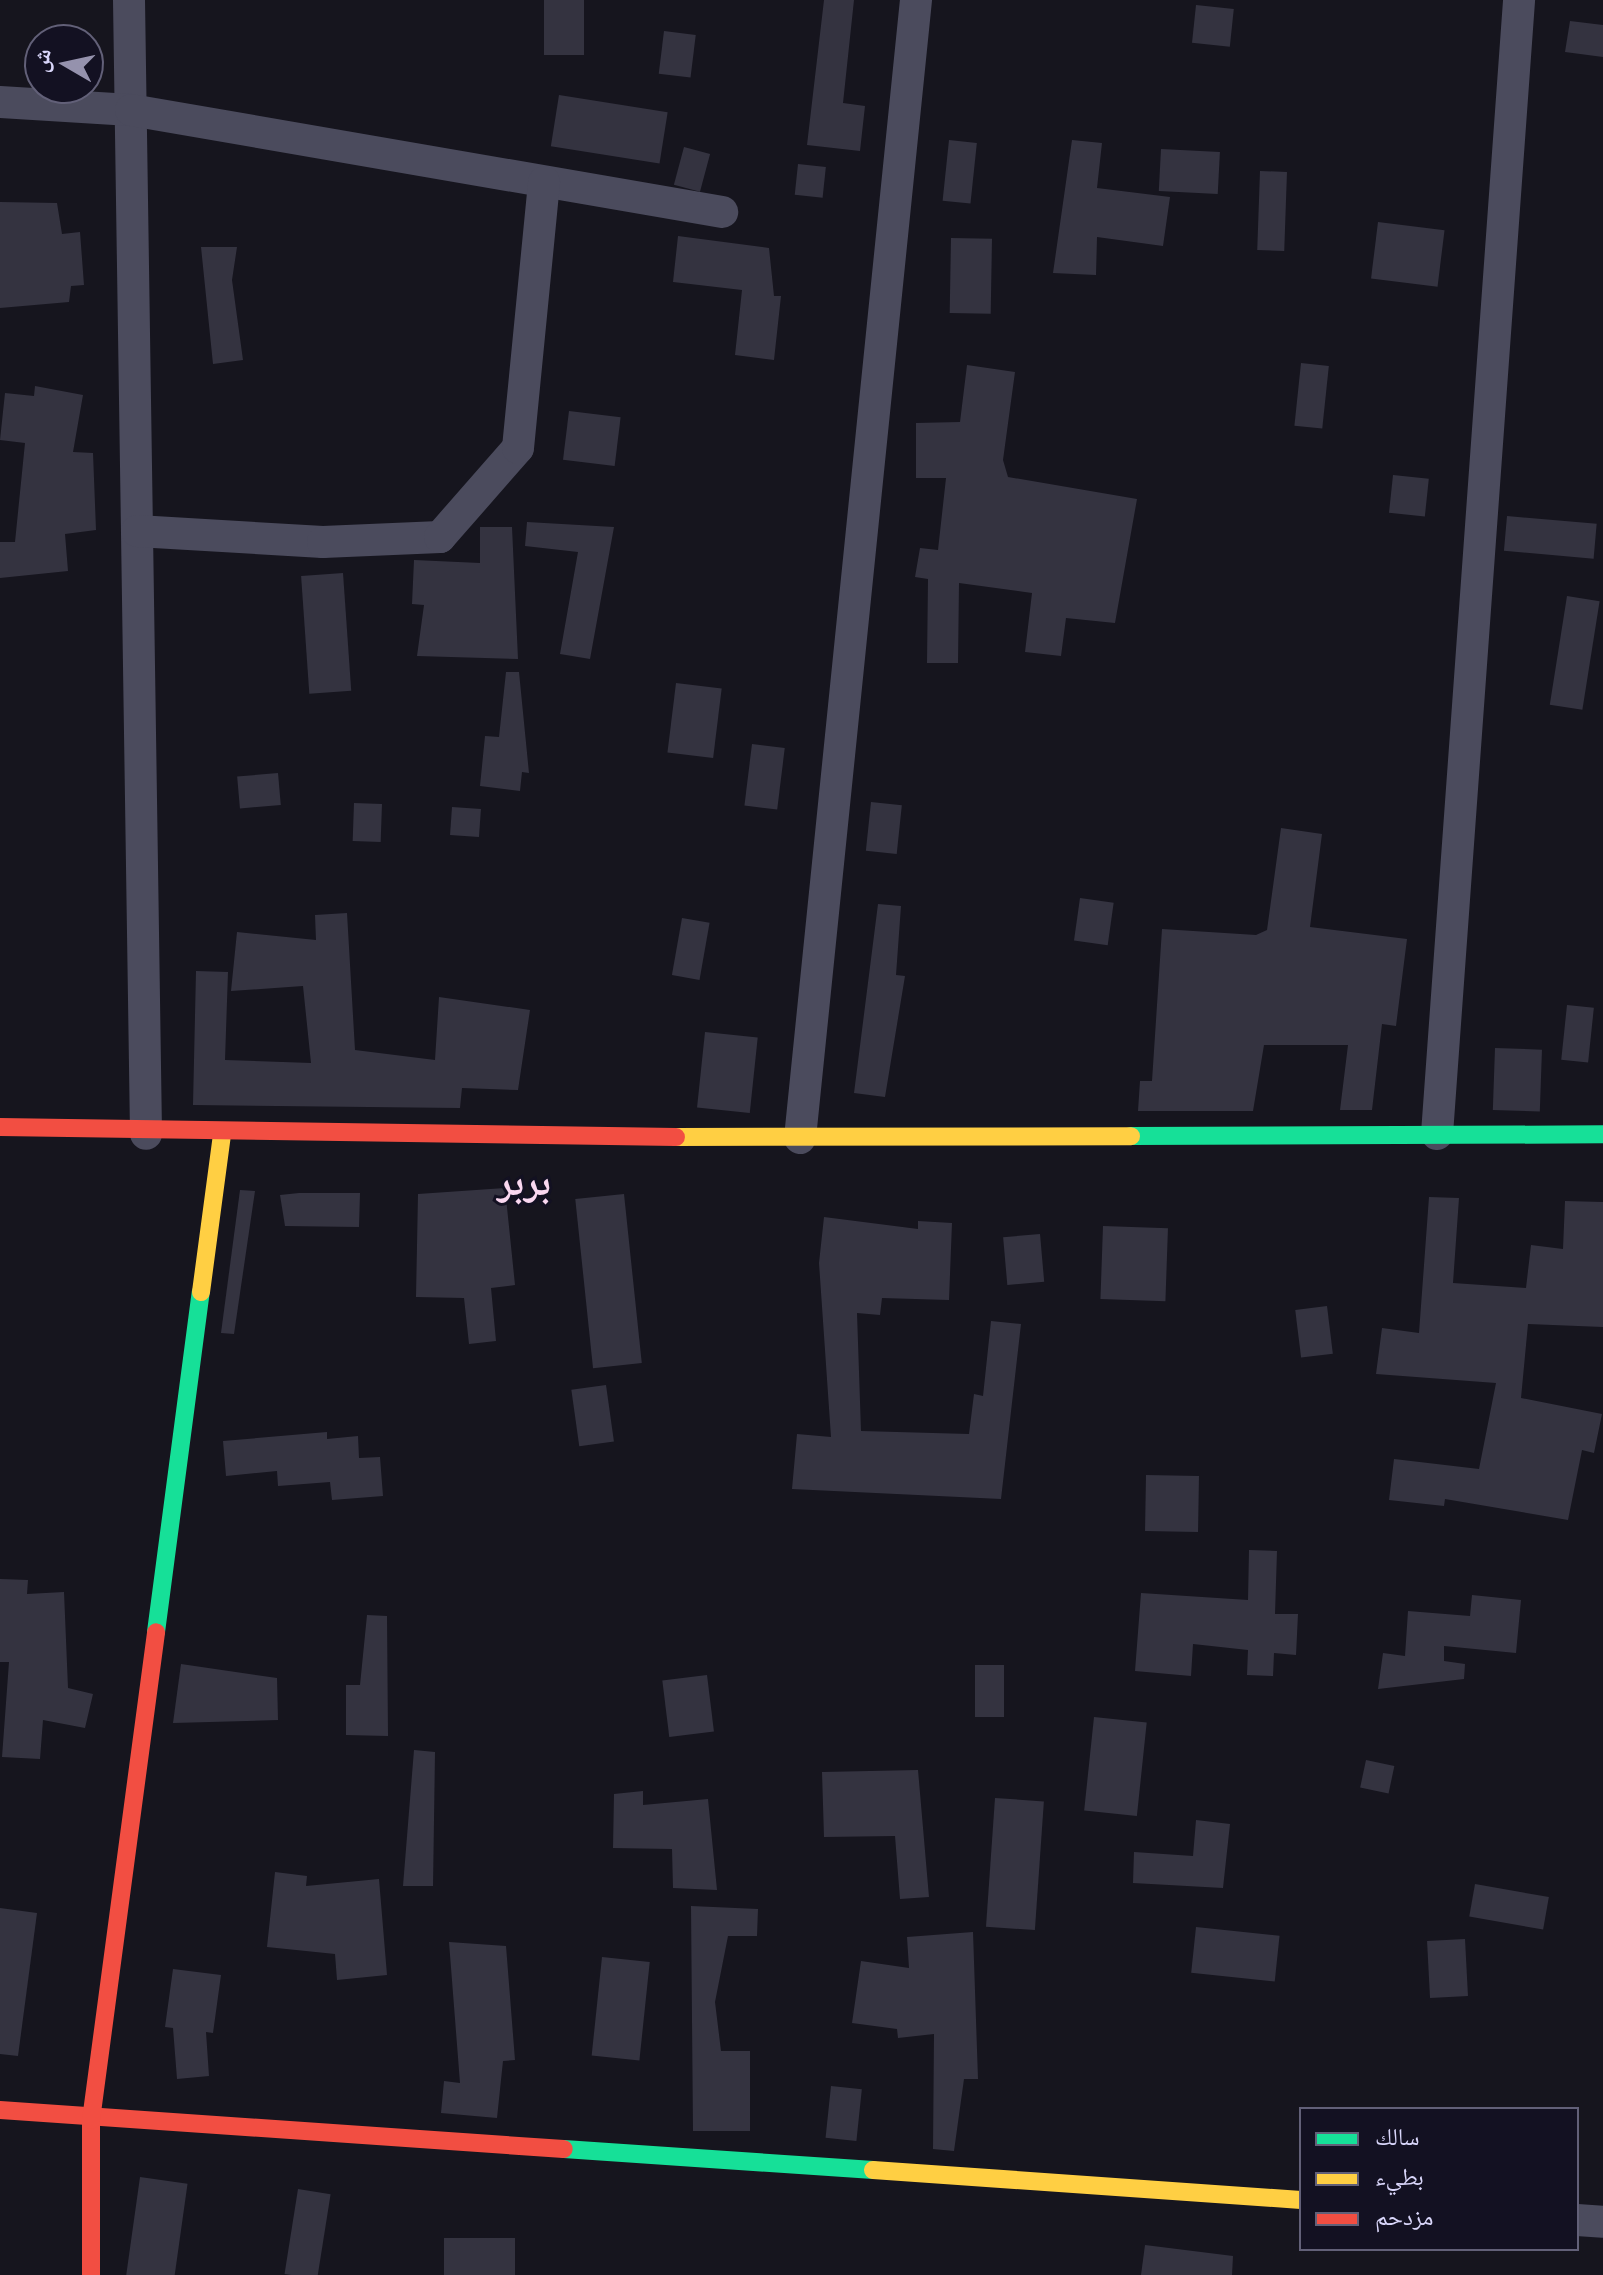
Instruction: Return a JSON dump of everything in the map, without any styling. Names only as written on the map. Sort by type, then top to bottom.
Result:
[{"type":"street","points":[[129,0],[146,1134]]},
{"type":"street","points":[[800,1138],[916,0]]},
{"type":"street","points":[[1437,1134],[1519,0]]},
{"type":"street","points":[[0,102],[131,110],[722,212]]},
{"type":"street","points":[[137,531],[323,542],[440,537],[518,448],[544,182]]},
{"type":"street","points":[[0,1127],[146,1134],[800,1138],[1603,1134]]},
{"type":"street","points":[[91,2275],[91,2120],[222,1135]]},
{"type":"street","points":[[0,2110],[91,2120],[1299,2200]]},
{"type":"street","points":[[1579,2220],[1603,2222]]},
{"type":"building","points":[[544,0],[584,0],[584,55],[544,55]]},
{"type":"building","points":[[824,0],[854,0],[843,103],[865,106],[860,151],[807,145]]},
{"type":"building","points":[[1196,5],[1234,9],[1230,47],[1192,43]]},
{"type":"building","points":[[1570,21],[1603,25],[1603,57],[1565,52]]},
{"type":"building","points":[[664,31],[696,35],[691,78],[659,74]]},
{"type":"building","points":[[559,95],[668,112],[660,164],[551,146]]},
{"type":"building","points":[[949,140],[977,143],[970,204],[943,201]]},
{"type":"building","points":[[1072,140],[1102,143],[1097,188],[1170,197],[1163,246],[1097,237],[1096,275],[1053,273]]},
{"type":"building","points":[[684,147],[710,154],[700,192],[674,185]]},
{"type":"building","points":[[1161,149],[1220,152],[1218,194],[1159,191]]},
{"type":"building","points":[[798,164],[826,167],[823,198],[795,195]]},
{"type":"building","points":[[1260,171],[1287,172],[1284,251],[1257,250]]},
{"type":"building","points":[[0,202],[57,203],[62,234],[80,232],[84,285],[71,286],[69,302],[0,308]]},
{"type":"building","points":[[1378,222],[1445,230],[1438,287],[1371,279]]},
{"type":"building","points":[[678,236],[769,248],[774,296],[781,296],[774,360],[735,355],[742,290],[673,282]]},
{"type":"building","points":[[951,238],[992,239],[991,314],[950,313]]},
{"type":"building","points":[[201,247],[237,247],[232,280],[243,360],[213,364]]},
{"type":"building","points":[[1301,363],[1329,366],[1322,429],[1294,426]]},
{"type":"building","points":[[967,365],[1015,372],[1003,460],[1008,477],[1137,499],[1115,623],[1066,618],[1061,656],[1025,652],[1032,593],[959,583],[958,663],[927,663],[928,579],[915,577],[920,548],[938,550],[946,478],[916,478],[916,423],[960,422]]},
{"type":"building","points":[[35,386],[83,395],[73,452],[93,453],[96,530],[65,534],[68,571],[0,578],[0,542],[15,542],[25,443],[0,440],[5,393],[34,396]]},
{"type":"building","points":[[569,411],[621,417],[615,466],[563,460]]},
{"type":"building","points":[[1393,475],[1429,479],[1425,517],[1389,513]]},
{"type":"building","points":[[1507,516],[1597,524],[1594,559],[1504,551]]},
{"type":"building","points":[[527,522],[614,527],[590,659],[560,654],[578,552],[525,546]]},
{"type":"building","points":[[480,527],[512,527],[518,659],[417,656],[424,605],[412,604],[414,560],[480,563]]},
{"type":"building","points":[[343,573],[351,691],[309,694],[301,576]]},
{"type":"building","points":[[1567,596],[1600,601],[1582,710],[1550,705]]},
{"type":"building","points":[[506,672],[519,672],[529,773],[522,772],[520,791],[480,786],[485,736],[499,737]]},
{"type":"building","points":[[676,683],[722,689],[713,758],[667,752]]},
{"type":"building","points":[[752,744],[785,748],[777,810],[744,806]]},
{"type":"building","points":[[278,773],[281,805],[240,808],[237,777]]},
{"type":"building","points":[[871,802],[902,805],[897,854],[866,851]]},
{"type":"building","points":[[354,803],[382,804],[381,842],[353,841]]},
{"type":"building","points":[[452,807],[481,809],[479,837],[450,835]]},
{"type":"building","points":[[1281,828],[1322,834],[1310,927],[1407,939],[1396,1026],[1382,1024],[1372,1110],[1340,1110],[1348,1045],[1264,1045],[1253,1111],[1138,1111],[1140,1081],[1152,1081],[1162,929],[1256,935],[1267,930]]},
{"type":"building","points":[[1080,898],[1114,903],[1108,945],[1074,941]]},
{"type":"building","points":[[878,904],[901,906],[896,975],[905,976],[885,1097],[854,1093]]},
{"type":"building","points":[[347,913],[355,1050],[435,1060],[439,997],[530,1010],[518,1090],[462,1088],[460,1108],[193,1105],[196,971],[228,972],[225,1060],[311,1063],[303,986],[231,991],[237,932],[316,940],[315,915]]},
{"type":"building","points":[[682,918],[710,923],[700,980],[672,975]]},
{"type":"building","points":[[1567,1005],[1594,1008],[1588,1063],[1561,1060]]},
{"type":"building","points":[[705,1032],[758,1038],[750,1113],[697,1108]]},
{"type":"building","points":[[1495,1048],[1542,1050],[1540,1112],[1493,1110]]},
{"type":"building","points":[[505,1188],[515,1285],[491,1288],[496,1341],[469,1344],[464,1298],[416,1297],[418,1194]]},
{"type":"building","points":[[240,1190],[255,1191],[234,1334],[221,1333]]},
{"type":"building","points":[[360,1193],[359,1227],[285,1226],[280,1195]]},
{"type":"building","points":[[624,1194],[642,1363],[593,1368],[575,1199]]},
{"type":"building","points":[[1429,1197],[1459,1198],[1453,1283],[1526,1288],[1531,1245],[1563,1249],[1565,1201],[1603,1202],[1603,1327],[1528,1324],[1521,1398],[1602,1414],[1594,1453],[1582,1450],[1568,1520],[1445,1499],[1444,1506],[1389,1500],[1394,1459],[1479,1469],[1496,1383],[1376,1374],[1382,1328],[1419,1333]]},
{"type":"building","points":[[824,1217],[918,1229],[918,1221],[952,1223],[949,1300],[882,1298],[880,1315],[857,1313],[861,1431],[969,1434],[974,1394],[983,1396],[991,1321],[1021,1324],[1001,1499],[792,1489],[797,1434],[831,1437],[819,1263]]},
{"type":"building","points":[[1103,1226],[1168,1228],[1165,1301],[1100,1299]]},
{"type":"building","points":[[1040,1234],[1044,1282],[1007,1285],[1003,1237]]},
{"type":"building","points":[[1327,1306],[1333,1354],[1301,1358],[1295,1310]]},
{"type":"building","points":[[606,1385],[614,1441],[579,1446],[571,1390]]},
{"type":"building","points":[[327,1432],[327,1439],[358,1436],[359,1458],[380,1457],[383,1496],[332,1500],[330,1482],[278,1486],[277,1471],[226,1476],[223,1441]]},
{"type":"building","points":[[1146,1475],[1199,1476],[1198,1532],[1145,1531]]},
{"type":"building","points":[[1249,1550],[1277,1551],[1275,1614],[1298,1614],[1296,1655],[1274,1653],[1273,1676],[1247,1675],[1248,1650],[1193,1644],[1191,1676],[1135,1671],[1141,1593],[1248,1600]]},
{"type":"building","points":[[0,1579],[28,1580],[27,1594],[64,1592],[68,1688],[93,1694],[85,1728],[43,1720],[40,1759],[2,1757],[9,1662],[0,1662]]},
{"type":"building","points":[[1472,1595],[1521,1600],[1516,1653],[1444,1646],[1444,1661],[1465,1664],[1464,1679],[1378,1689],[1383,1653],[1405,1656],[1408,1611],[1470,1616]]},
{"type":"building","points":[[367,1615],[387,1616],[388,1736],[346,1735],[346,1685],[360,1685]]},
{"type":"building","points":[[181,1664],[277,1678],[278,1720],[173,1723]]},
{"type":"building","points":[[975,1665],[1004,1665],[1004,1717],[975,1717]]},
{"type":"building","points":[[707,1675],[714,1732],[669,1737],[662,1680]]},
{"type":"building","points":[[1094,1717],[1147,1723],[1137,1816],[1084,1810]]},
{"type":"building","points":[[414,1750],[435,1752],[433,1886],[403,1886]]},
{"type":"building","points":[[1366,1760],[1394,1766],[1389,1793],[1360,1787]]},
{"type":"building","points":[[918,1770],[929,1897],[900,1899],[895,1836],[824,1837],[822,1772]]},
{"type":"building","points":[[643,1791],[643,1805],[708,1799],[717,1890],[673,1888],[672,1849],[613,1848],[614,1794]]},
{"type":"building","points":[[995,1798],[1044,1801],[1035,1930],[986,1927]]},
{"type":"building","points":[[1196,1820],[1230,1824],[1223,1888],[1133,1883],[1134,1852],[1193,1856]]},
{"type":"building","points":[[275,1872],[307,1876],[306,1886],[379,1879],[387,1975],[337,1980],[335,1954],[267,1947]]},
{"type":"building","points":[[1475,1884],[1549,1897],[1543,1930],[1469,1916]]},
{"type":"building","points":[[691,1906],[758,1909],[757,1936],[728,1936],[715,2002],[721,2051],[750,2051],[750,2131],[693,2131]]},
{"type":"building","points":[[0,1908],[37,1913],[18,2056],[0,2054]]},
{"type":"building","points":[[1196,1927],[1280,1936],[1275,1982],[1191,1973]]},
{"type":"building","points":[[973,1932],[978,2079],[964,2079],[954,2151],[933,2149],[934,2034],[898,2038],[897,2029],[852,2023],[861,1961],[909,1968],[907,1937]]},
{"type":"building","points":[[1465,1939],[1468,1996],[1430,1998],[1427,1941]]},
{"type":"building","points":[[449,1942],[506,1946],[515,2060],[503,2061],[497,2118],[441,2113],[444,2081],[460,2083]]},
{"type":"building","points":[[602,1957],[650,1962],[639,2060],[592,2055]]},
{"type":"building","points":[[173,1969],[221,1975],[213,2033],[206,2032],[209,2076],[177,2079],[173,2028],[165,2027]]},
{"type":"building","points":[[831,2086],[862,2089],[856,2141],[826,2138]]},
{"type":"building","points":[[140,2177],[188,2184],[175,2275],[126,2275]]},
{"type":"building","points":[[298,2189],[331,2194],[318,2275],[285,2274]]},
{"type":"building","points":[[444,2238],[515,2238],[515,2275],[444,2275]]},
{"type":"building","points":[[1145,2245],[1233,2256],[1232,2275],[1141,2275]]},
{"type":"traffic: fast","points":[[1131,1136],[1603,1134]]},
{"type":"traffic: fast","points":[[156,1632],[201,1292]]},
{"type":"traffic: fast","points":[[564,2149],[873,2170]]},
{"type":"traffic: slow","points":[[201,1292],[222,1135]]},
{"type":"traffic: slow","points":[[676,1137],[1131,1136]]},
{"type":"traffic: slow","points":[[873,2170],[1299,2200]]},
{"type":"traffic: jam","points":[[0,1127],[676,1137]]},
{"type":"traffic: jam","points":[[91,2275],[91,2120],[156,1632]]},
{"type":"traffic: jam","points":[[0,2110],[564,2149]]},
{"type":"district","name":"بربر","points":[[524,1182]]}]
